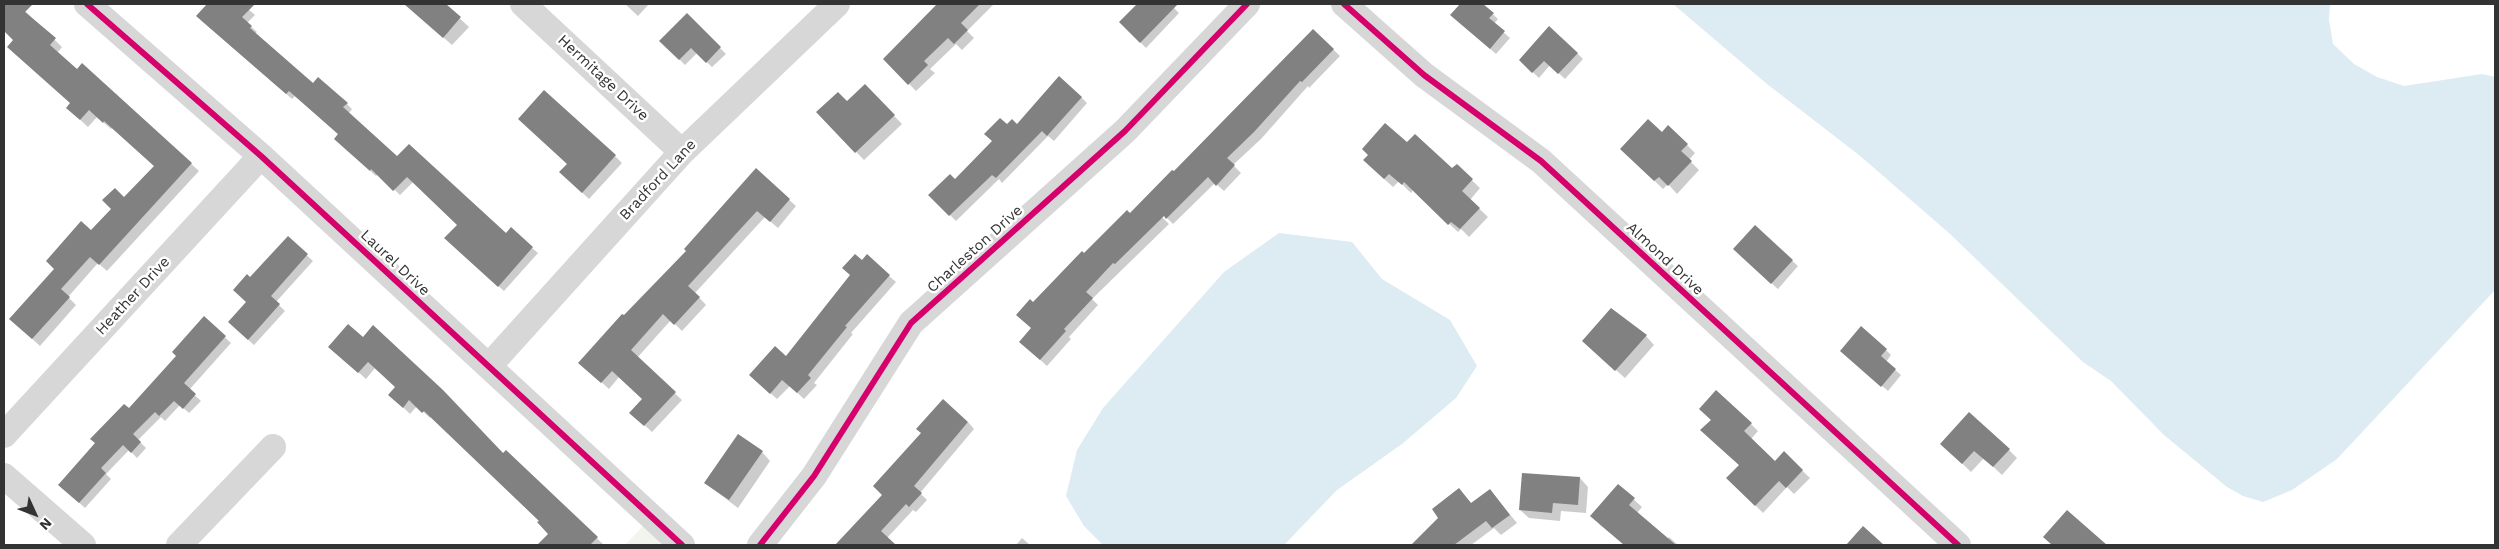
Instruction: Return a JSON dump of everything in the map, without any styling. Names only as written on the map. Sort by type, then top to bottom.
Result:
[{"type":"street","name":"Laurel Drive","points":[[87,4],[261,156],[682,545]]},
{"type":"street","name":"Hermitage Drive","points":[[523,4],[682,152]]},
{"type":"street","name":"Bradford Lane","points":[[489,366],[682,152],[837,4]]},
{"type":"street","name":"Charleston Drive","points":[[760,545],[814,476],[911,324],[1124,130],[1247,4]]},
{"type":"street","name":"Almond Drive","points":[[1344,4],[1424,75],[1541,161],[1958,545]]},
{"type":"street","name":"Heather Drive","points":[[4,435],[261,156]]},
{"type":"street","points":[[179,545],[272,447]]},
{"type":"street","points":[[4,476],[83,545]]},
{"type":"shaded area","points":[[1673,4],[2330,4],[2329,20],[2333,44],[2354,64],[2377,77],[2404,86],[2482,74],[2495,77],[2495,290],[2337,459],[2292,490],[2263,502],[2243,496],[2227,487],[2164,435],[2111,381],[2083,362],[1949,233],[1859,155],[1767,84]]},
{"type":"shaded area","points":[[1279,233],[1352,242],[1382,279],[1450,320],[1477,366],[1456,398],[1402,444],[1337,490],[1284,545],[1103,545],[1084,526],[1066,496],[1077,450],[1103,408],[1224,272]]},
{"type":"shaded area","points":[[652,517],[681,545],[625,545]]},
{"type":"building","points":[[4,4],[33,4],[25,12],[56,38],[50,45],[77,69],[82,63],[192,163],[99,265],[90,257],[61,289],[70,297],[32,339],[9,319],[54,269],[46,261],[81,221],[91,230],[111,209],[102,200],[115,188],[124,197],[154,166],[89,110],[80,120],[66,108],[70,103],[7,47],[13,40],[4,31]]},
{"type":"building","points":[[207,4],[255,4],[242,17],[252,26],[250,28],[313,83],[318,77],[348,103],[343,107],[397,156],[409,144],[506,233],[511,227],[533,247],[498,287],[444,238],[457,225],[407,177],[393,191],[371,169],[370,171],[334,139],[338,134],[289,91],[286,94],[196,16]]},
{"type":"building","points":[[404,4],[446,4],[461,17],[443,38]]},
{"type":"building","points":[[937,4],[980,4],[961,23],[968,30],[954,44],[948,38],[924,61],[928,65],[908,85],[883,59]]},
{"type":"building","points":[[1137,4],[1178,4],[1140,43],[1119,22]]},
{"type":"building","points":[[1460,4],[1483,4],[1494,13],[1489,18],[1505,31],[1490,49],[1450,15]]},
{"type":"building","points":[[687,13],[721,47],[706,63],[691,48],[679,60],[659,41]]},
{"type":"building","points":[[1549,26],[1578,53],[1558,74],[1544,61],[1532,73],[1519,60]]},
{"type":"building","points":[[1313,29],[1334,49],[1302,82],[1300,81],[1254,132],[1227,158],[1235,165],[1216,186],[1208,177],[1166,219],[1164,216],[1115,264],[1113,263],[1086,292],[1093,298],[1064,329],[1066,331],[1040,360],[1019,342],[1031,328],[1016,315],[1030,299],[1033,302],[1082,251],[1084,253],[1127,210],[1130,213],[1172,170],[1174,171]]},
{"type":"building","points":[[1059,76],[1082,97],[1047,136],[1042,131],[996,178],[992,175],[949,216],[928,195],[950,174],[955,179],[992,141],[984,134],[1000,118],[1007,124],[1012,119],[1017,124]]},
{"type":"building","points":[[865,84],[895,115],[855,153],[816,112],[838,92],[847,101]]},
{"type":"building","points":[[544,90],[616,155],[582,193],[559,172],[567,164],[518,119]]},
{"type":"building","points":[[1648,119],[1662,132],[1668,125],[1688,144],[1681,151],[1692,161],[1668,186],[1659,177],[1654,181],[1620,149]]},
{"type":"building","points":[[1385,123],[1407,142],[1415,134],[1452,168],[1457,164],[1473,179],[1462,191],[1480,208],[1460,229],[1451,222],[1448,225],[1404,182],[1402,185],[1389,174],[1384,179],[1363,160],[1368,155],[1362,149]]},
{"type":"building","points":[[756,168],[790,199],[770,222],[757,211],[688,286],[700,297],[674,325],[663,314],[631,350],[676,392],[644,426],[629,413],[642,399],[612,371],[601,383],[578,363],[622,314],[624,315],[686,251],[684,249]]},
{"type":"building","points":[[1755,225],[1793,260],[1771,284],[1733,249]]},
{"type":"building","points":[[288,236],[308,254],[271,296],[280,304],[248,340],[228,322],[246,302],[233,290],[247,274],[250,277]]},
{"type":"building","points":[[855,254],[862,260],[867,254],[890,275],[845,326],[847,327],[808,375],[811,378],[797,393],[782,380],[770,394],[749,375],[775,346],[786,356],[850,275],[842,268]]},
{"type":"building","points":[[1611,308],[1647,335],[1615,371],[1582,341]]},
{"type":"building","points":[[204,316],[226,336],[184,383],[196,394],[183,409],[174,401],[159,416],[155,412],[133,434],[141,442],[131,453],[123,445],[101,468],[106,473],[79,503],[58,485],[95,443],[90,439],[124,404],[129,408],[176,356],[172,352]]},
{"type":"building","points":[[348,324],[363,337],[373,325],[443,390],[503,453],[506,450],[598,537],[590,545],[537,545],[548,534],[537,522],[539,521],[424,411],[422,413],[409,400],[403,408],[388,395],[395,387],[368,362],[358,373],[328,347]]},
{"type":"building","points":[[1861,326],[1887,349],[1881,356],[1896,369],[1881,387],[1840,351]]},
{"type":"building","points":[[1716,390],[1752,423],[1744,431],[1775,461],[1784,451],[1803,470],[1786,488],[1779,481],[1755,506],[1726,478],[1739,465],[1700,430],[1711,420],[1699,409]]},
{"type":"building","points":[[943,399],[968,422],[914,486],[922,493],[909,507],[906,504],[881,531],[896,545],[835,545],[882,495],[873,486],[921,433],[916,429]]},
{"type":"building","points":[[1969,412],[2010,449],[1993,467],[1974,451],[1962,464],[1940,444]]},
{"type":"building","points":[[738,434],[763,451],[729,500],[704,483]]},
{"type":"building","points":[[1522,473],[1580,477],[1578,505],[1553,503],[1552,513],[1519,510]]},
{"type":"building","points":[[1618,484],[1635,498],[1629,505],[1676,545],[1624,545],[1590,516]]},
{"type":"building","points":[[1459,488],[1471,503],[1490,489],[1510,515],[1492,528],[1486,521],[1454,545],[1411,545],[1438,518],[1432,509]]},
{"type":"building","points":[[2067,510],[2107,545],[2052,545],[2043,537]]},
{"type":"building","points":[[1863,526],[1884,545],[1846,545]]},
{"type":"cycle path","points":[[87,4],[261,156],[682,545]]},
{"type":"cycle path","points":[[760,545],[814,476],[911,323],[1125,131],[1247,4]]},
{"type":"cycle path","points":[[1344,4],[1424,75],[1541,161],[1958,545]]}]
